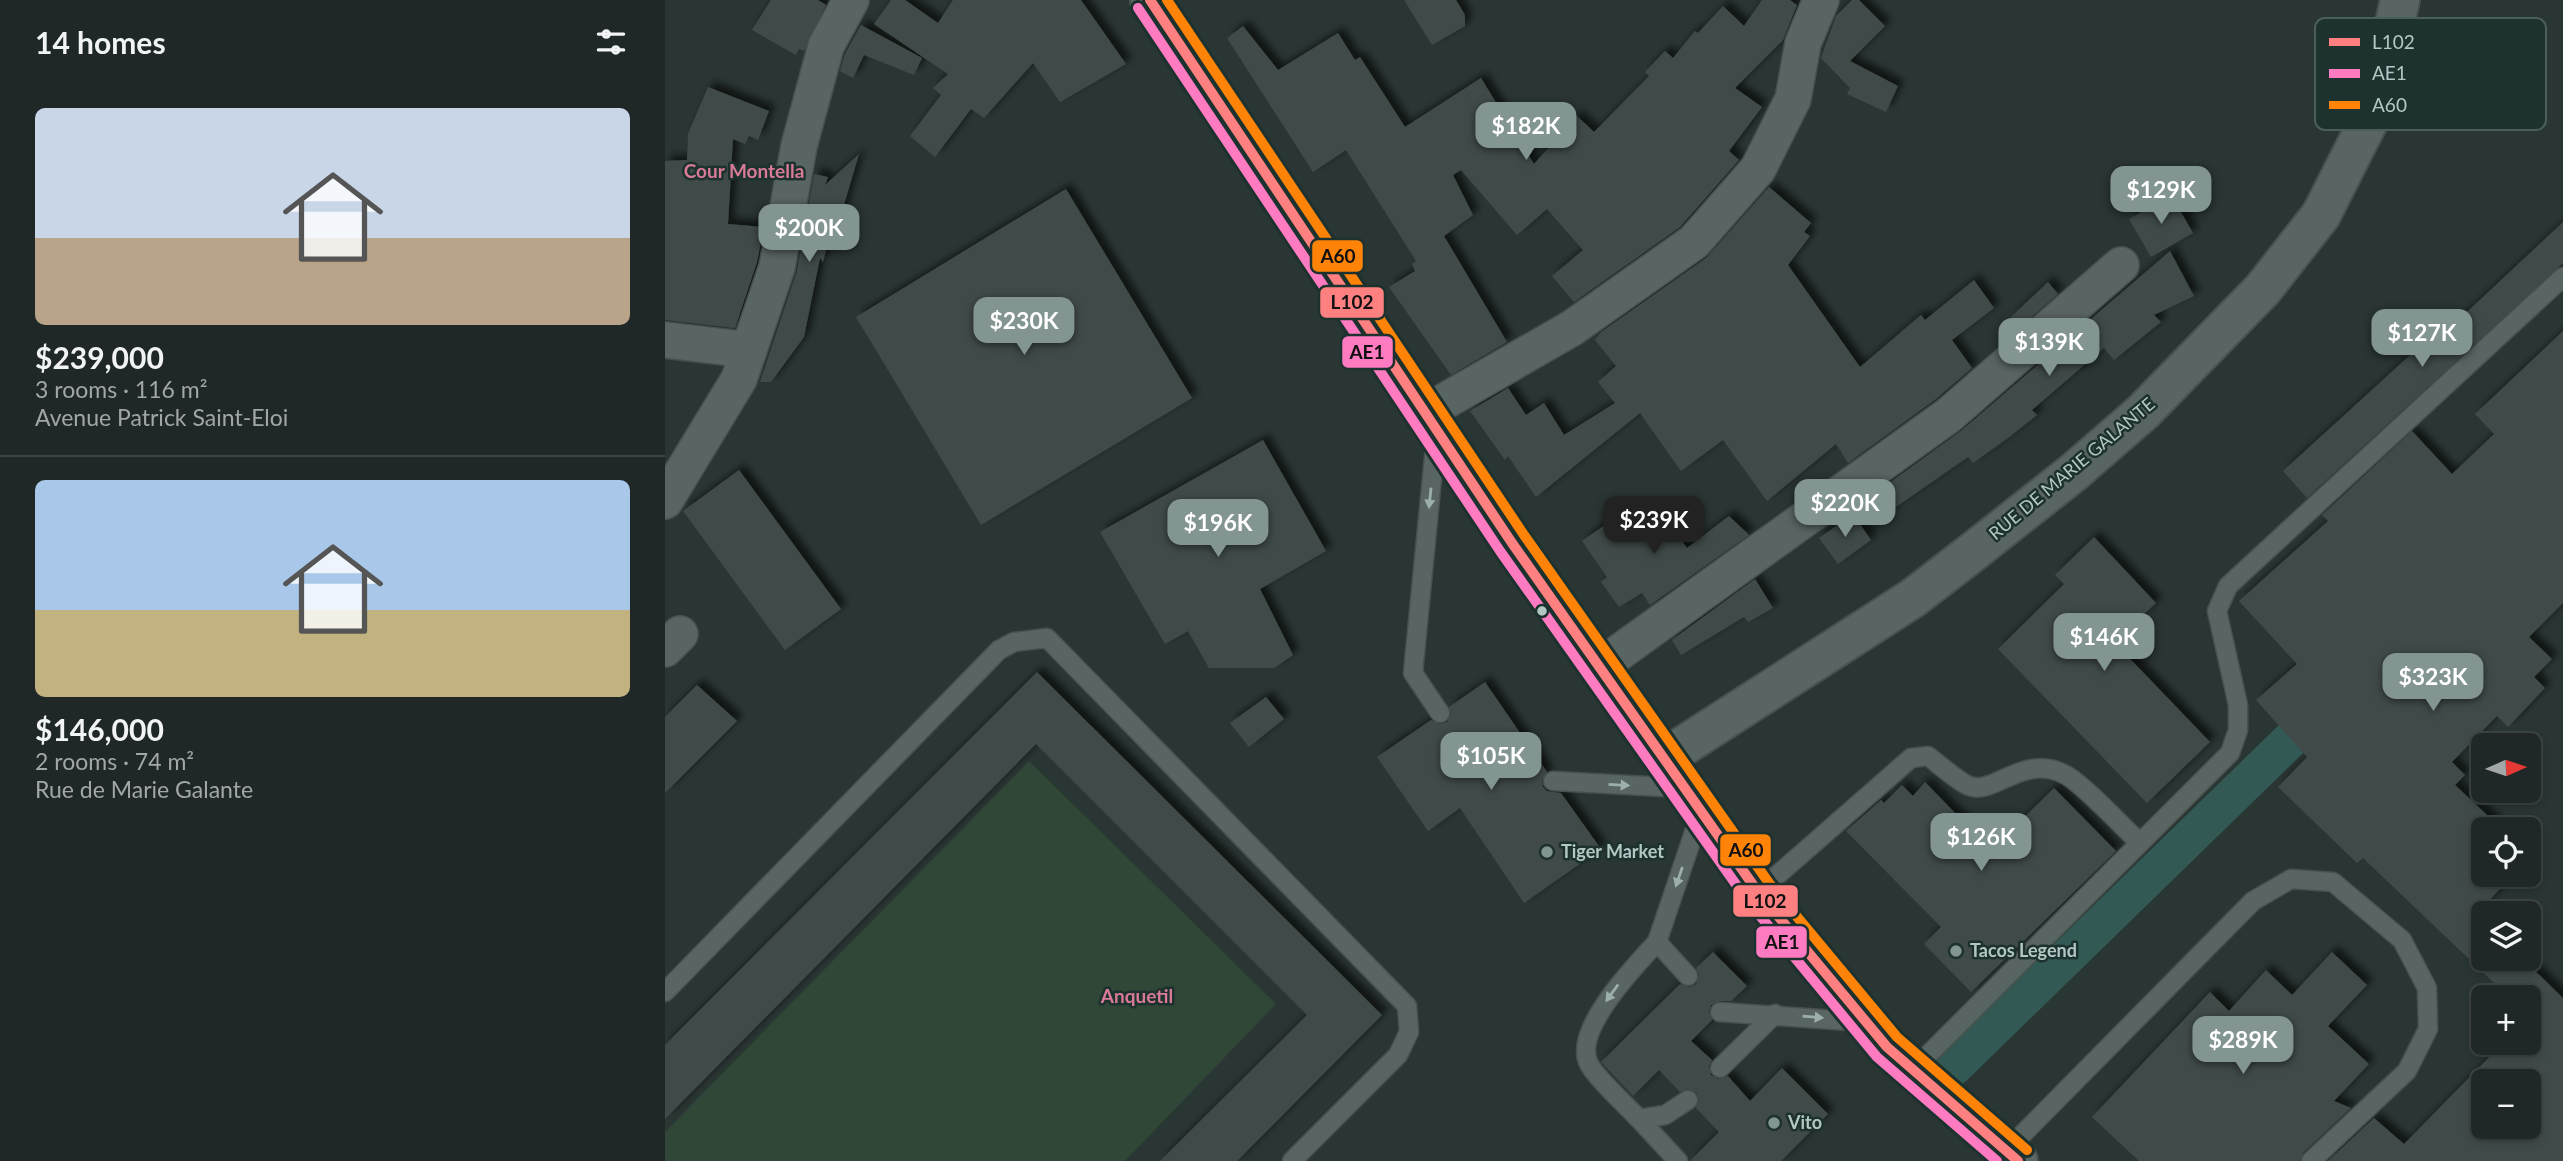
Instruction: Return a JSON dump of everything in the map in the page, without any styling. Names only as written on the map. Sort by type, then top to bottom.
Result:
[{"type":"main road","points":[[1150,0],[1431,421],[1599,667],[1758,892],[1887,1047],[2012,1158]]},
{"type":"street","points":[[665,501],[739,379],[777,267],[799,146],[826,46],[851,0]]},
{"type":"street","points":[[1431,421],[1572,328],[1694,242],[1758,169],[1793,99],[1803,43],[1821,0]]},
{"type":"street","name":"RUE DE MARIE GALANTE","points":[[2396,18],[2400,0]]},
{"type":"street","name":"RUE DE MARIE GALANTE","points":[[1682,786],[1913,598],[2074,472],[2143,412],[2263,289],[2321,215],[2364,130]]},
{"type":"street","points":[[1599,667],[1949,415],[2121,265]]},
{"type":"street","points":[[665,340],[749,350]]},
{"type":"lane","points":[[1913,1070],[2230,753],[2238,730],[2238,705],[2217,611],[2228,586],[2563,277]]},
{"type":"lane","points":[[1431,421],[1413,673],[1440,713]]},
{"type":"lane","points":[[665,992],[999,650],[1014,642],[1047,638],[1406,1006],[1409,1032],[1398,1055],[1291,1161]]},
{"type":"lane","points":[[1758,892],[1911,758],[1928,756],[1969,786],[1983,788],[2027,768],[2044,768],[2066,774],[2140,843]]},
{"type":"lane","points":[[1553,781],[1682,786],[1657,942],[1609,995],[1587,1044],[1588,1062],[1678,1161]]},
{"type":"lane","points":[[2012,1158],[2253,901],[2291,879],[2333,882],[2402,940],[2427,988],[2428,1029],[2407,1071],[2311,1161]]},
{"type":"lane","points":[[1657,942],[1688,976]]},
{"type":"lane","points":[[1720,1012],[1866,1022]]},
{"type":"lane","points":[[1720,1068],[1775,1014]]},
{"type":"lane","points":[[1639,1119],[1665,1115],[1688,1100]]},
{"type":"green space","points":[[1029,761],[1276,1004],[1125,1161],[665,1161],[665,1132]]},
{"type":"building","points":[[771,0],[818,0],[826,5],[804,51],[799,49],[796,55],[752,30]]},
{"type":"building","points":[[891,0],[905,0],[938,23],[953,0],[1081,0],[1126,64],[1060,102],[1033,63],[984,118],[971,109],[935,157],[910,136],[941,95],[933,88],[948,74],[874,24]]},
{"type":"building","points":[[1404,0],[1456,0],[1465,15],[1465,26],[1432,45]]},
{"type":"building","points":[[1762,0],[1790,0],[1797,5],[1783,40],[1735,88],[1762,107],[1729,151],[1739,160],[1680,227],[1574,302],[1552,276],[1583,250],[1547,209],[1517,235],[1461,170],[1453,175],[1473,215],[1444,236],[1507,342],[1451,375],[1389,287],[1415,271],[1412,264],[1416,261],[1346,150],[1313,172],[1227,38],[1243,26],[1278,70],[1338,33],[1355,60],[1360,57],[1405,127],[1481,78],[1534,164],[1577,116],[1594,132],[1649,76],[1645,72],[1665,51],[1673,58],[1695,31],[1698,33],[1723,6],[1744,26]]},
{"type":"building","points":[[1852,0],[1859,0],[1885,26],[1850,61],[1898,86],[1886,112],[1847,94],[1850,88],[1821,58],[1836,16]]},
{"type":"building","points":[[861,25],[922,58],[914,75],[864,55],[853,78],[840,71],[845,54]]},
{"type":"building","points":[[708,87],[769,111],[758,140],[749,136],[745,144],[733,139],[728,224],[764,227],[757,262],[735,328],[665,320],[665,161],[687,160],[688,134]]},
{"type":"building","points":[[859,154],[836,232],[831,231],[823,262],[820,258],[804,337],[771,382],[760,382],[797,271],[814,174],[828,177],[825,185]]},
{"type":"building","points":[[1769,187],[1811,223],[1804,232],[1810,236],[1788,265],[1860,367],[1921,315],[1925,320],[1974,280],[1994,308],[1952,340],[1972,368],[1936,399],[1848,463],[1836,444],[1767,501],[1723,440],[1681,471],[1640,413],[1536,497],[1508,456],[1505,460],[1470,411],[1508,388],[1526,415],[1544,403],[1564,435],[1615,403],[1598,382],[1616,366],[1595,340],[1601,332],[1706,258]]},
{"type":"building","points":[[1066,189],[1192,398],[981,525],[856,317]]},
{"type":"building","points":[[2171,195],[2193,233],[2151,257],[2129,219]]},
{"type":"building","points":[[2563,222],[2563,263],[2307,498],[2283,471],[2432,335],[2437,340]]},
{"type":"building","points":[[2170,251],[2194,296],[2154,315],[2161,322],[2114,360],[2104,348],[2032,410],[2037,415],[2008,438],[1973,463],[1968,457],[1883,516],[1870,497],[1962,430]]},
{"type":"building","points":[[2048,282],[2058,294],[2020,327],[2011,317]]},
{"type":"building","points":[[2563,331],[2563,603],[2529,637],[2552,659],[2534,677],[2545,688],[2508,727],[2497,716],[2480,733],[2471,733],[2471,743],[2452,762],[2465,775],[2455,785],[2471,803],[2489,817],[2471,817],[2471,887],[2502,887],[2489,901],[2471,901],[2471,961],[2363,858],[2357,863],[2278,787],[2307,757],[2256,700],[2297,664],[2239,601],[2328,521],[2322,515],[2412,431],[2452,474],[2494,434],[2475,414]]},
{"type":"building","points":[[1263,440],[1326,551],[1260,589],[1293,655],[1274,668],[1209,668],[1188,631],[1165,644],[1100,532]]},
{"type":"building","points":[[739,470],[841,609],[785,650],[683,511]]},
{"type":"building","points":[[1661,511],[1687,548],[1729,516],[1749,535],[1650,605],[1642,593],[1619,607],[1601,582],[1607,577],[1582,541],[1622,513],[1633,530]]},
{"type":"building","points":[[1853,514],[1871,540],[1838,564],[1819,538]]},
{"type":"building","points":[[2094,537],[2156,603],[2114,642],[2210,742],[2147,803],[1998,649],[2064,584],[2055,575]]},
{"type":"building","points":[[1755,579],[1773,608],[1748,622],[1744,617],[1681,655],[1672,640]]},
{"type":"building","points":[[1037,672],[1382,1015],[1237,1161],[1160,1161],[1307,1015],[1036,744],[665,1119],[665,1045]]},
{"type":"building","points":[[1485,682],[1547,772],[1542,780],[1543,787],[1547,791],[1561,793],[1601,849],[1524,903],[1460,808],[1428,831],[1377,757],[1431,720],[1440,724],[1447,722],[1451,713],[1449,707]]},
{"type":"building","points":[[697,685],[737,721],[665,793],[665,717]]},
{"type":"building","points":[[1266,697],[1284,719],[1249,747],[1230,723]]},
{"type":"building","points":[[1925,782],[1991,850],[2054,788],[2116,851],[1971,992],[1924,944],[1941,927],[1846,831],[1881,800],[1884,803],[1902,785],[1913,796]]},
{"type":"building","name":"Vito","points":[[1713,952],[1747,986],[1731,1001],[1720,1001],[1711,1005],[1709,1012],[1712,1020],[1691,1041],[1712,1060],[1709,1066],[1711,1075],[1718,1079],[1728,1076],[1750,1101],[1782,1068],[1828,1114],[1781,1161],[1690,1161],[1719,1132],[1696,1108],[1699,1100],[1697,1093],[1688,1089],[1680,1092],[1659,1070],[1633,1096],[1601,1062],[1680,984],[1690,987],[1696,984],[1699,974],[1696,968]]},
{"type":"building","points":[[2332,952],[2367,985],[2328,1026],[2369,1064],[2334,1101],[2351,1108],[2303,1153],[2300,1161],[2139,1161],[2092,1117],[2210,992],[2229,1011],[2266,970],[2292,995]]},
{"type":"building","points":[[2482,971],[2535,971],[2563,998],[2563,1161],[2328,1161],[2374,1118],[2404,1144],[2471,1076],[2471,1139],[2541,1139],[2541,1069],[2478,1069],[2491,1055],[2541,1055],[2541,985],[2496,985]]},
{"type":"waterway","points":[[1953,1068],[2326,705]]},
{"type":"transit line","name":"L102","points":[[1150,0],[1512,543],[1758,892],[1887,1047],[2018,1161]]},
{"type":"transit line","name":"A60","points":[[1167,0],[1524,535],[1769,883],[1897,1037],[2027,1150]]},
{"type":"transit line","name":"AE1","points":[[1138,8],[1500,551],[1747,900],[1877,1057],[1997,1161]]},
{"type":"place","name":"Tiger Market","points":[[1547,852]]},
{"type":"place","name":"Tacos Legend","points":[[1956,951]]},
{"type":"place","name":"Vito","points":[[1774,1123]]},
{"type":"district","name":"Cour Montella","points":[[744,171]]},
{"type":"district","name":"Anquetil","points":[[1137,996]]}]
